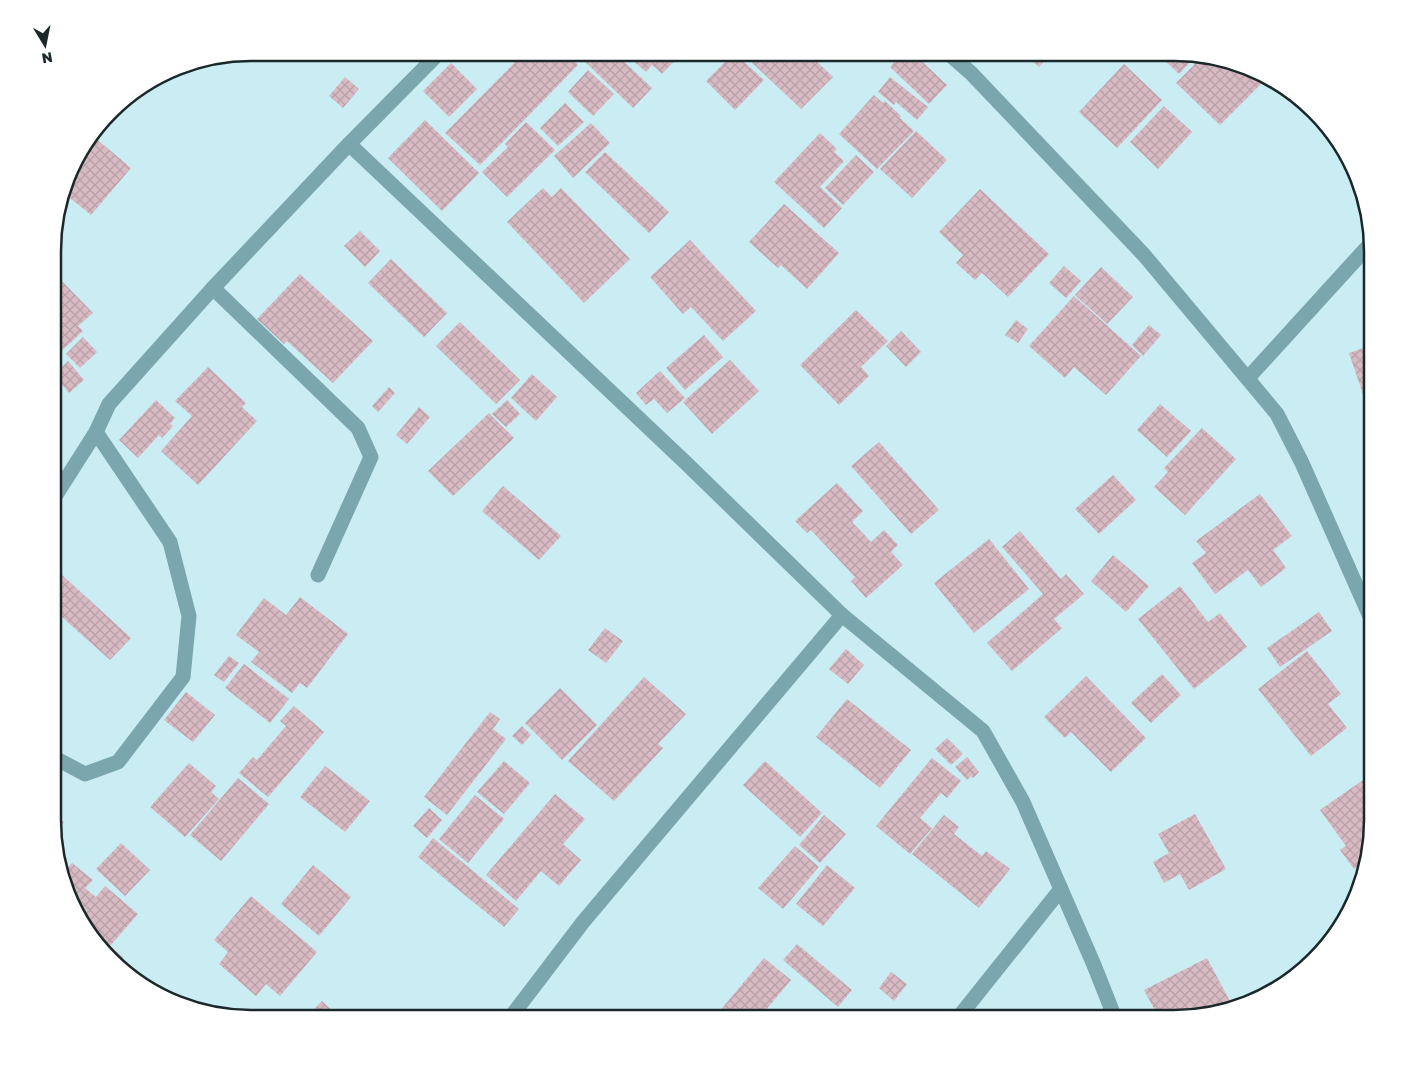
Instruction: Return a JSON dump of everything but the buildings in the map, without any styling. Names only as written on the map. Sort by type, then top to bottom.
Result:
[{"type":"street","points":[[61,487],[96,432],[109,404],[213,288],[349,144],[431,61]]},
{"type":"street","points":[[957,61],[1144,255],[1277,414],[1298,455],[1364,603]]},
{"type":"street","points":[[349,144],[687,464],[842,615],[983,731],[1023,802],[1112,1010]]},
{"type":"street","points":[[1248,378],[1364,251]]},
{"type":"street","points":[[213,288],[358,428],[371,457],[318,575]]},
{"type":"street","points":[[61,761],[85,774],[118,762],[183,677],[189,616],[170,542],[96,432]]},
{"type":"street","points":[[516,1010],[584,922],[842,615]]},
{"type":"street","points":[[964,1010],[1061,889]]}]
